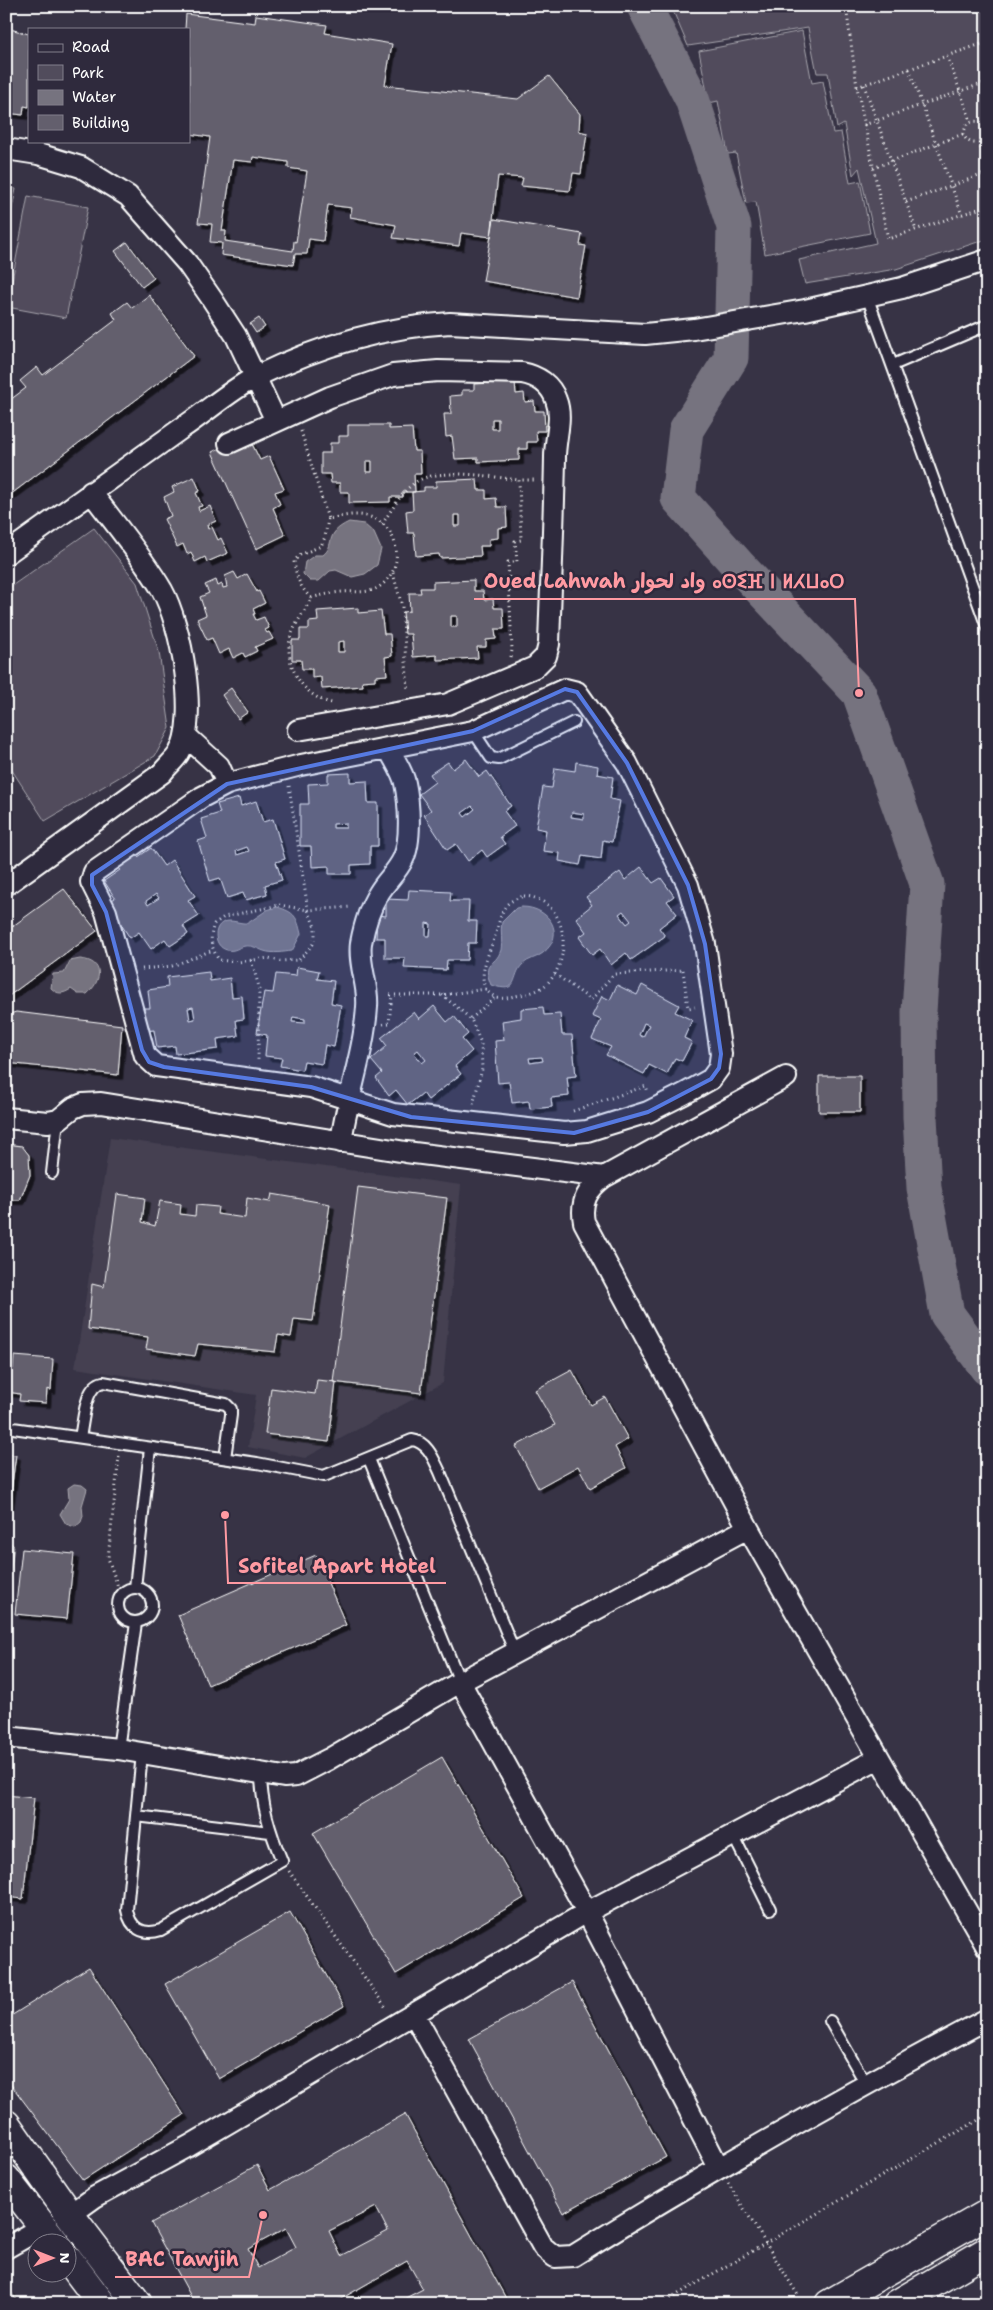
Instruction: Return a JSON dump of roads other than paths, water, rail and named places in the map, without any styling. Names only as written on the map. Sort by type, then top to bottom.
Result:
[{"type":"street","points":[[6,149],[38,154],[81,168],[128,196],[146,214],[187,263],[236,336],[276,420]]},
{"type":"street","points":[[6,554],[255,377],[336,343],[368,334],[419,325],[450,323],[645,334],[694,329],[805,310],[902,288],[987,260]]},
{"type":"street","points":[[229,443],[330,397],[394,375],[438,371],[522,373],[531,375],[546,384],[552,391],[559,408],[554,480],[549,644],[542,663],[535,668],[488,688],[434,708],[298,730]]},
{"type":"street","points":[[6,885],[162,772],[179,753],[186,735],[188,693],[186,677],[179,642],[163,592],[92,492]]},
{"type":"street","points":[[571,689],[577,692],[628,763],[675,857],[698,915],[721,1054],[719,1068],[711,1079],[648,1112],[587,1131],[554,1133],[394,1114],[311,1087],[164,1068],[149,1062],[142,1050],[106,912],[92,885],[92,875],[202,797],[227,784],[286,768],[473,731],[560,691],[571,689]]},
{"type":"street","points":[[186,735],[220,766],[227,784]]},
{"type":"street","points":[[341,1142],[366,1019],[367,994],[361,951],[373,905],[379,892],[389,881],[404,858],[407,840],[409,822],[405,782],[389,749]]},
{"type":"street","points":[[786,1077],[604,1177],[593,1185],[587,1194],[583,1203],[584,1222],[748,1528],[987,1947]]},
{"type":"street","points":[[6,1118],[48,1122],[58,1120],[73,1108],[83,1104],[100,1103],[341,1142],[604,1177]]},
{"type":"street","points":[[6,1737],[142,1753],[284,1777],[296,1776],[329,1759],[460,1682],[748,1528]]},
{"type":"street","points":[[460,1682],[587,1912],[719,2168]]},
{"type":"street","points":[[70,2216],[95,2197],[189,2146],[587,1912],[879,1758]]},
{"type":"street","points":[[406,2019],[542,2248],[554,2257],[573,2256],[719,2168],[866,2084],[987,2019]]},
{"type":"street","points":[[6,2124],[70,2216],[138,2304]]},
{"type":"street","points":[[6,2179],[47,2232]]},
{"type":"street","points":[[829,2304],[987,2214]]},
{"type":"street","points":[[6,2248],[28,2241]]},
{"type":"street","points":[[897,2304],[987,2251]]},
{"type":"street","points":[[78,2272],[102,2304]]},
{"type":"lane","points":[[867,296],[987,627]]},
{"type":"lane","points":[[892,366],[987,325]]},
{"type":"lane","points":[[473,731],[491,758],[500,759],[574,722]]},
{"type":"lane","points":[[52,1173],[58,1120]]},
{"type":"lane","points":[[80,1437],[90,1393],[95,1385],[103,1382],[226,1404],[231,1409],[232,1415],[225,1458]]},
{"type":"lane","points":[[6,1427],[225,1458],[324,1476],[412,1440],[425,1446],[440,1472],[515,1653]]},
{"type":"lane","points":[[135,1588],[150,1448]]},
{"type":"lane","points":[[369,1459],[460,1682]]},
{"type":"lane","points":[[135,1588],[146,1592],[153,1608],[147,1619],[136,1623],[129,1622],[120,1614],[118,1601],[127,1590],[135,1588]]},
{"type":"lane","points":[[118,1750],[136,1623]]},
{"type":"lane","points":[[142,1753],[127,1910],[132,1925],[146,1933],[161,1930],[282,1861],[270,1832],[261,1794],[261,1773]]},
{"type":"lane","points":[[136,1816],[270,1832]]},
{"type":"lane","points":[[733,1835],[770,1909]]},
{"type":"lane","points":[[830,2021],[866,2084]]},
{"type":"water","points":[[349,522],[364,524],[374,533],[381,549],[377,565],[365,574],[352,577],[336,570],[330,571],[319,581],[310,581],[303,574],[305,562],[315,555],[323,555],[327,551],[336,531]]},
{"type":"water","points":[[277,907],[291,913],[298,923],[301,934],[292,951],[278,953],[248,946],[227,950],[219,945],[216,932],[224,922],[248,923],[267,910]]},
{"type":"water","points":[[516,908],[532,908],[547,917],[552,923],[554,938],[550,946],[543,953],[523,964],[511,986],[507,988],[491,985],[488,977],[488,968],[496,960],[501,950],[502,922]]},
{"type":"water","points":[[80,959],[94,963],[98,972],[96,983],[87,994],[78,994],[71,989],[58,993],[51,988],[53,974],[64,973],[70,961]]},
{"type":"water","points":[[74,1484],[82,1485],[87,1489],[82,1506],[83,1516],[81,1522],[75,1527],[66,1524],[60,1514],[69,1499],[68,1488]]},
{"type":"water","points":[[6,1538],[14,1546],[8,1588],[6,1588]]},
{"type":"waterway","points":[[644,6],[692,99],[734,227],[731,358],[686,430],[678,498],[738,565],[859,693],[927,884],[919,1012],[920,1117],[924,1188],[947,1314],[987,1368]]},
{"type":"place","name":"Oued Lahwah واد لحوار ⴰⵙⵉⴼ ⵏ ⵍⵃⵡⴰⵔ","points":[[859,693]]},
{"type":"place","name":"Sofitel Apart Hotel","points":[[225,1515]]},
{"type":"place","name":"BAC Tawjih","points":[[263,2215]]}]
